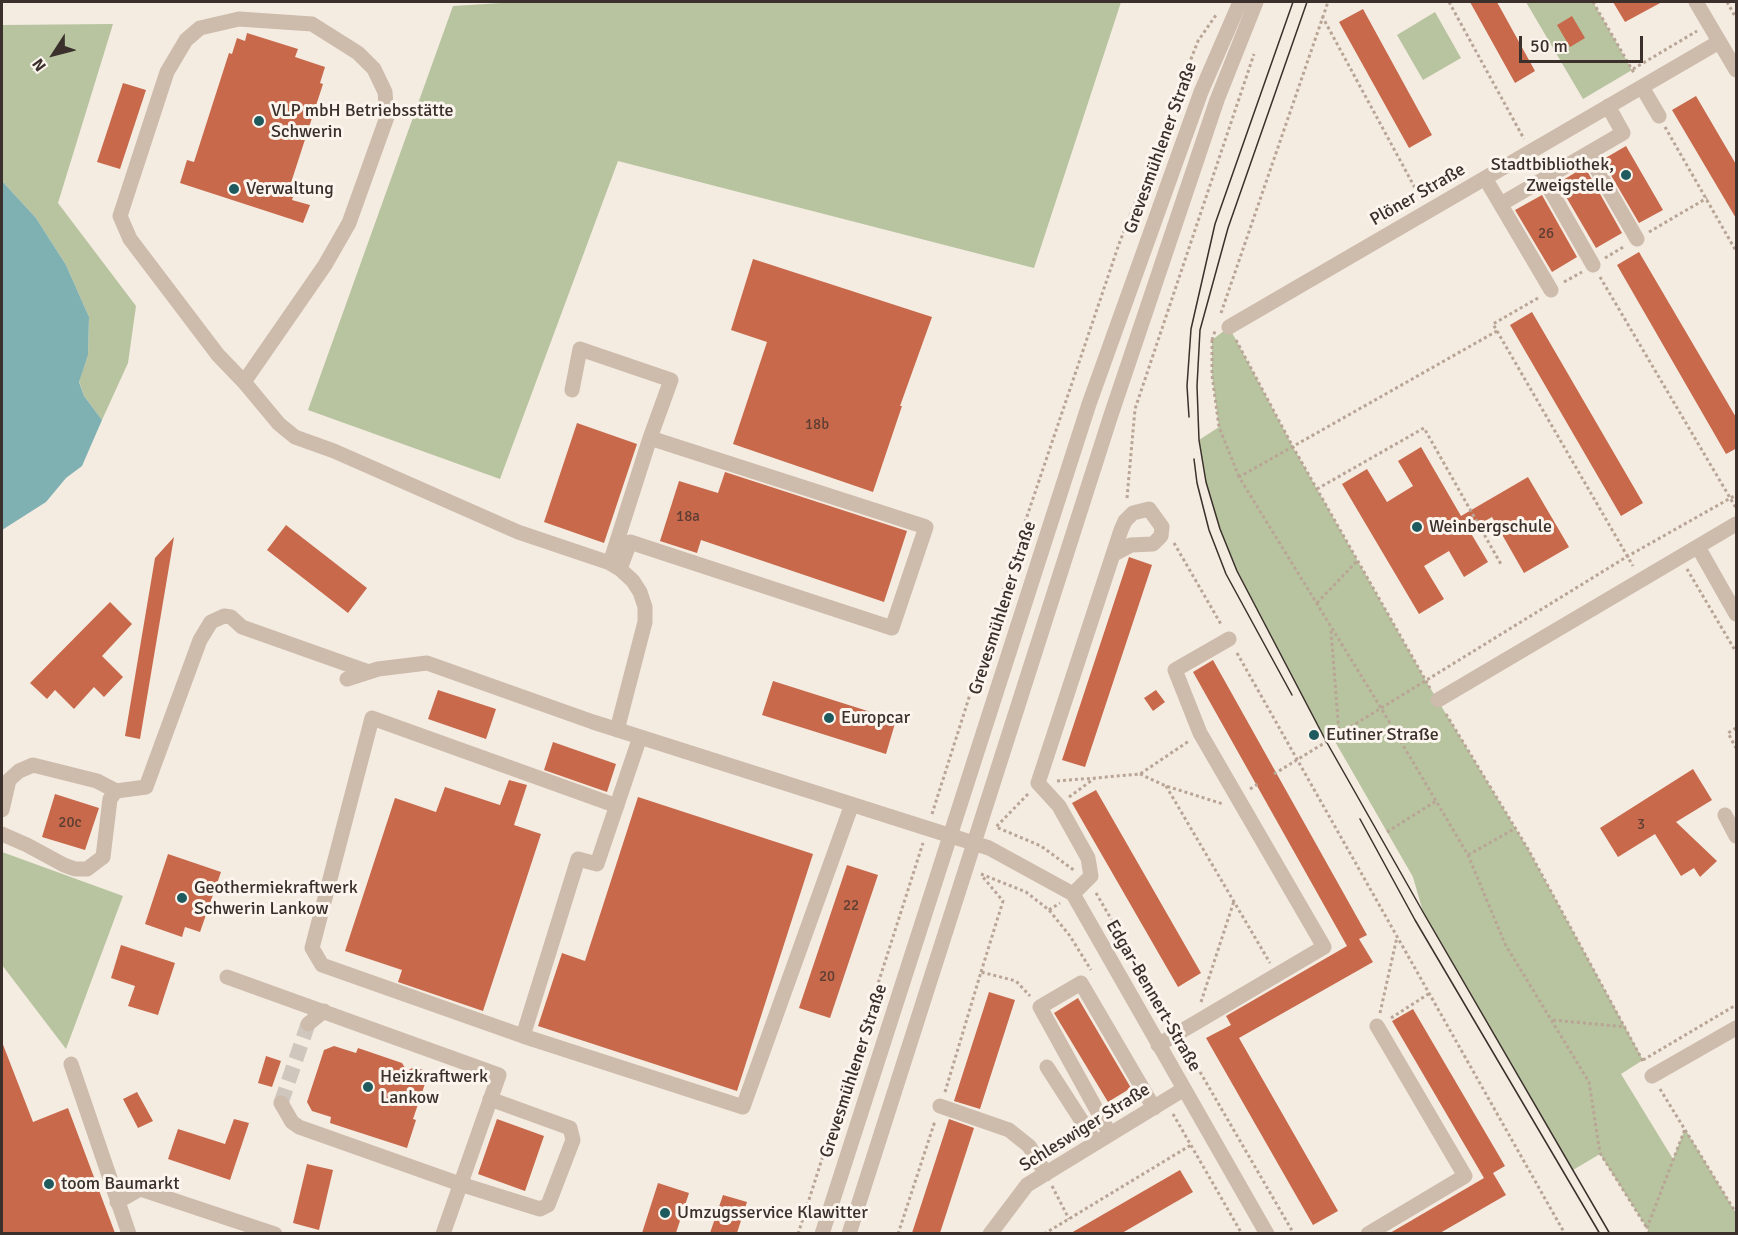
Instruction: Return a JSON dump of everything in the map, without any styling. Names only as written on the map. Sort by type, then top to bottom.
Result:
[{"type":"street","name":"Grevesmühlener Straße","points":[[822,1233],[1089,404],[1201,92],[1240,2]]},
{"type":"street","name":"Grevesmühlener Straße","points":[[849,1233],[1110,418],[1217,100],[1257,2]]},
{"type":"street","points":[[1696,2],[1737,70]]},
{"type":"street","points":[[244,382],[325,265],[349,224],[387,117],[385,92],[374,69],[358,53],[312,24],[239,19],[200,28],[186,40],[167,72],[120,216],[130,239],[219,355],[279,424],[295,437],[334,451],[518,532],[615,566],[640,592],[645,607],[645,622],[617,730]]},
{"type":"street","name":"Plöner Straße","points":[[1225,320],[1428,211],[1719,42]]},
{"type":"street","points":[[1642,87],[1659,116]]},
{"type":"street","points":[[1501,204],[1623,134],[1608,106]]},
{"type":"street","points":[[1588,154],[1637,239]]},
{"type":"street","points":[[1485,178],[1551,290]]},
{"type":"street","points":[[1544,179],[1593,265]]},
{"type":"street","points":[[572,390],[580,349],[671,380],[650,438],[615,566]]},
{"type":"street","points":[[615,566],[630,542],[891,628],[926,527],[650,438]]},
{"type":"street","points":[[347,679],[378,669],[428,663],[617,730],[989,848],[1073,894],[1090,876],[1088,858],[1059,806],[1038,783],[1114,554],[1125,521],[1133,513],[1149,509],[1162,527],[1161,536],[1153,544],[1131,545],[1114,554]]},
{"type":"street","points":[[1438,700],[1737,524]]},
{"type":"street","points":[[1698,547],[1737,614]]},
{"type":"street","points":[[2,810],[9,780],[19,771],[33,765],[97,781],[116,791],[146,787],[200,640],[211,622],[224,616],[231,617],[242,627],[369,672]]},
{"type":"street","points":[[1158,1045],[1324,947],[1200,733],[1175,670],[1229,639]]},
{"type":"street","points":[[617,806],[372,718],[312,948],[322,965],[523,1036],[743,1107],[852,804]]},
{"type":"street","points":[[523,1036],[578,859],[597,864],[640,737]]},
{"type":"street","points":[[2,834],[64,865],[75,869],[87,869],[103,857],[110,799],[116,791]]},
{"type":"street","points":[[1725,815],[1737,836]]},
{"type":"street","name":"Edgar-Bennert-Straße","points":[[1073,894],[1267,1233]]},
{"type":"street","points":[[227,977],[499,1075],[442,1233]]},
{"type":"street","points":[[1110,1134],[1040,1007],[1081,983],[1154,1108]]},
{"type":"street","points":[[308,1024],[324,1011]]},
{"type":"street","points":[[1368,1233],[1465,1176],[1377,1026]]},
{"type":"street","points":[[1652,1076],[1737,1028]]},
{"type":"street","points":[[71,1064],[129,1233]]},
{"type":"street","points":[[1047,1067],[1096,1143]]},
{"type":"street","name":"Schleswiger Straße","points":[[990,1233],[1027,1185],[1184,1089]]},
{"type":"street","points":[[281,1103],[292,1122],[299,1127],[460,1184],[540,1209],[548,1205],[573,1140],[570,1128],[490,1099]]},
{"type":"street","points":[[940,1106],[1009,1130],[1029,1146],[1046,1174]]},
{"type":"street","points":[[117,1202],[140,1189],[275,1233]]},
{"type":"path","points":[[1328,2],[1225,320],[1212,340],[1212,375],[1219,427],[1239,477],[1468,855],[1505,944],[1588,1082],[1600,1154],[1648,1233]]},
{"type":"path","points":[[1449,2],[1531,151]]},
{"type":"path","points":[[1593,2],[1642,87]]},
{"type":"path","points":[[1727,2],[1737,18]]},
{"type":"path","points":[[936,802],[1021,534],[1119,244],[1198,41],[1218,11]]},
{"type":"path","points":[[1322,16],[1428,211]]},
{"type":"path","points":[[1632,70],[1709,24]]},
{"type":"path","points":[[1125,521],[1135,409],[1254,52]]},
{"type":"path","points":[[1659,116],[1737,250]]},
{"type":"path","points":[[1641,580],[1493,324],[1707,198]]},
{"type":"path","points":[[1593,265],[1737,508]]},
{"type":"path","points":[[1212,340],[1225,320]]},
{"type":"path","points":[[1225,320],[1293,447],[1426,681],[1516,828],[1652,1076],[1737,1213]]},
{"type":"path","points":[[1239,477],[1497,331]]},
{"type":"path","points":[[1317,489],[1424,428],[1502,566]]},
{"type":"path","points":[[1274,774],[1628,556],[1737,495]]},
{"type":"path","points":[[1162,527],[1169,534],[1229,639],[1565,1233]]},
{"type":"path","points":[[1681,557],[1737,652]]},
{"type":"path","points":[[1317,603],[1358,561]]},
{"type":"path","points":[[1331,628],[1339,734]]},
{"type":"path","points":[[1737,728],[1728,734],[1737,748]]},
{"type":"path","points":[[1140,774],[1200,733]]},
{"type":"path","points":[[996,827],[1038,783],[1140,774],[1166,786],[1225,804],[1238,797]]},
{"type":"path","points":[[1059,806],[1095,777]]},
{"type":"path","points":[[1166,786],[1277,975]]},
{"type":"path","points":[[1387,832],[1436,801]]},
{"type":"path","points":[[1468,855],[1516,828]]},
{"type":"path","points":[[798,1233],[920,852]]},
{"type":"path","points":[[898,1233],[1003,901],[981,874]]},
{"type":"path","points":[[1194,1024],[1234,901]]},
{"type":"path","points":[[1377,1026],[1397,936]]},
{"type":"path","points":[[981,972],[1016,981],[1040,1007]]},
{"type":"path","points":[[1377,1026],[1430,993]]},
{"type":"path","points":[[1643,1060],[1737,1005]]},
{"type":"path","points":[[1551,1020],[1626,1027]]},
{"type":"path","points":[[1647,1228],[1685,1129]]},
{"type":"path","points":[[1044,1233],[1210,1134]]},
{"type":"path","points":[[1046,1174],[1069,1219]]},
{"type":"green space","points":[[518,2],[1121,2],[1034,268],[618,161],[500,479],[308,410],[453,6]]},
{"type":"green space","points":[[1526,2],[1593,2],[1632,70],[1583,99]]},
{"type":"green space","points":[[1435,12],[1461,58],[1423,80],[1397,35]]},
{"type":"green space","points":[[113,24],[58,203],[136,306],[128,363],[102,420],[84,396],[79,381],[88,355],[89,317],[66,265],[36,218],[2,181],[2,25]]},
{"type":"green space","points":[[1229,327],[1293,447],[1426,681],[1528,849],[1643,1060],[1621,1074],[1673,1159],[1685,1129],[1736,1213],[1736,1233],[1649,1233],[1600,1154],[1573,1170],[1423,912],[1413,877],[1333,738],[1326,741],[1237,571],[1220,529],[1206,482],[1199,440],[1219,427],[1212,375],[1212,340]]},
{"type":"green space","points":[[2,852],[123,896],[66,1049],[2,965]]},
{"type":"water","points":[[2,181],[36,218],[66,265],[89,317],[88,355],[79,382],[84,396],[102,420],[82,466],[66,478],[46,502],[2,530]]},
{"type":"building","points":[[1470,2],[1497,2],[1535,71],[1515,83]]},
{"type":"building","points":[[1613,2],[1662,2],[1625,22]]},
{"type":"building","points":[[1363,9],[1432,135],[1409,148],[1339,22]]},
{"type":"building","points":[[1572,16],[1585,38],[1570,47],[1557,25]]},
{"type":"building","name":"VLP mbH Betriebsstätte Schwerin","points":[[247,33],[298,49],[295,57],[325,67],[320,83],[323,84],[288,192],[294,194],[292,200],[310,205],[303,223],[180,183],[187,160],[194,162],[229,53],[232,54],[237,38],[245,41]]},
{"type":"building","points":[[123,83],[146,90],[120,169],[97,162]]},
{"type":"building","points":[[1696,96],[1737,166],[1737,220],[1672,110]]},
{"type":"building","points":[[1626,146],[1663,210],[1639,223],[1602,160]]},
{"type":"building","points":[[1583,168],[1586,169],[1622,233],[1596,248],[1558,183]]},
{"type":"building","points":[[1542,195],[1577,257],[1552,272],[1515,210]]},
{"type":"building","points":[[1639,252],[1737,419],[1737,448],[1726,454],[1617,265]]},
{"type":"building","points":[[753,259],[932,317],[900,406],[902,406],[873,492],[733,444],[767,342],[731,330]]},
{"type":"building","points":[[1532,312],[1643,503],[1621,516],[1510,325]]},
{"type":"building","points":[[577,423],[637,444],[604,543],[544,522]]},
{"type":"building","name":"Weinbergschule","points":[[1421,447],[1461,516],[1528,477],[1569,547],[1524,573],[1492,517],[1469,530],[1488,562],[1464,577],[1449,551],[1424,566],[1444,599],[1419,614],[1342,484],[1367,469],[1387,502],[1413,486],[1398,461]]},
{"type":"building","points":[[725,472],[907,531],[884,602],[701,540],[697,553],[660,541],[679,481],[718,493]]},
{"type":"building","points":[[286,525],[367,588],[348,613],[267,550]]},
{"type":"building","points":[[174,537],[140,739],[125,736],[155,558]]},
{"type":"building","points":[[1129,557],[1152,565],[1085,767],[1062,760]]},
{"type":"building","points":[[110,602],[132,624],[102,656],[123,677],[104,697],[94,687],[74,709],[55,690],[47,699],[30,683]]},
{"type":"building","points":[[1213,660],[1367,935],[1359,939],[1373,962],[1239,1038],[1338,1211],[1313,1225],[1206,1038],[1231,1025],[1226,1016],[1347,946],[1193,672]]},
{"type":"building","name":"Europcar","points":[[773,681],[896,720],[886,754],[762,715]]},
{"type":"building","points":[[438,690],[496,709],[486,739],[428,719]]},
{"type":"building","points":[[1156,690],[1165,702],[1153,711],[1144,698]]},
{"type":"building","points":[[553,742],[616,764],[607,792],[544,770]]},
{"type":"building","points":[[1693,769],[1712,800],[1676,822],[1717,861],[1700,877],[1694,868],[1681,876],[1655,834],[1618,857],[1600,828]]},
{"type":"building","points":[[509,780],[527,785],[514,825],[541,834],[483,1011],[398,982],[402,970],[345,951],[395,798],[436,812],[445,787],[500,805]]},
{"type":"building","points":[[1096,790],[1201,973],[1178,987],[1072,803]]},
{"type":"building","points":[[55,794],[99,808],[85,850],[42,837]]},
{"type":"building","points":[[638,797],[813,854],[737,1091],[538,1026],[562,953],[585,961]]},
{"type":"building","name":"Geothermiekraftwerk Schwerin Lankow","points":[[168,854],[221,872],[200,932],[185,927],[182,937],[145,924]]},
{"type":"building","points":[[847,865],[878,875],[830,1018],[799,1008]]},
{"type":"building","points":[[121,945],[175,963],[158,1015],[128,1006],[135,986],[111,978]]},
{"type":"building","points":[[989,992],[1015,1000],[980,1109],[954,1101]]},
{"type":"building","points":[[1078,998],[1131,1088],[1108,1102],[1054,1013]]},
{"type":"building","points":[[1413,1009],[1505,1166],[1493,1173],[1506,1195],[1440,1233],[1390,1233],[1484,1178],[1392,1021]]},
{"type":"building","name":"toom Baumarkt","points":[[2,1042],[33,1122],[68,1108],[115,1233],[2,1233]]},
{"type":"building","name":"Heizkraftwerk Lankow","points":[[334,1046],[356,1053],[358,1048],[402,1063],[407,1071],[414,1067],[429,1072],[413,1119],[416,1120],[407,1148],[330,1123],[331,1117],[312,1111],[307,1102],[324,1050]]},
{"type":"building","points":[[266,1056],[281,1061],[272,1087],[258,1083]]},
{"type":"building","points":[[137,1092],[153,1121],[138,1128],[123,1099]]},
{"type":"building","points":[[234,1119],[249,1123],[230,1180],[168,1159],[178,1129],[225,1144]]},
{"type":"building","points":[[497,1119],[544,1136],[525,1191],[478,1174]]},
{"type":"building","points":[[949,1119],[974,1128],[940,1233],[912,1233]]},
{"type":"building","points":[[307,1164],[333,1170],[319,1230],[293,1223]]},
{"type":"building","points":[[1180,1170],[1193,1192],[1122,1233],[1071,1233]]},
{"type":"building","name":"Umzugsservice Klawitter","points":[[658,1183],[689,1193],[676,1233],[642,1233]]},
{"type":"building","points":[[723,1195],[747,1202],[737,1233],[710,1233]]},
{"type":"tunnel","points":[[281,1103],[308,1024]]},
{"type":"tram line","points":[[1189,417],[1187,386],[1191,329],[1215,224],[1293,2]]},
{"type":"tram line","points":[[1307,2],[1228,228],[1200,330],[1197,386],[1199,440],[1206,482],[1220,529],[1237,571],[1326,741],[1610,1234]]},
{"type":"tram line","points":[[1194,459],[1197,483],[1209,530],[1226,574],[1292,695]]},
{"type":"tram line","points":[[1360,819],[1415,920],[1600,1234]]},
{"type":"place","name":"VLP mbH Betriebsstätte Schwerin","points":[[259,121]]},
{"type":"place","name":"Stadtbibliothek, Zweigstelle","points":[[1626,175]]},
{"type":"place","name":"Verwaltung","points":[[234,189]]},
{"type":"place","name":"Weinbergschule","points":[[1417,527]]},
{"type":"place","name":"Europcar","points":[[829,718]]},
{"type":"place","name":"Eutiner Straße","points":[[1314,735]]},
{"type":"place","name":"Geothermiekraftwerk Schwerin Lankow","points":[[182,898]]},
{"type":"place","name":"Heizkraftwerk Lankow","points":[[368,1087]]},
{"type":"place","name":"toom Baumarkt","points":[[49,1184]]},
{"type":"place","name":"Umzugsservice Klawitter","points":[[665,1213]]}]
